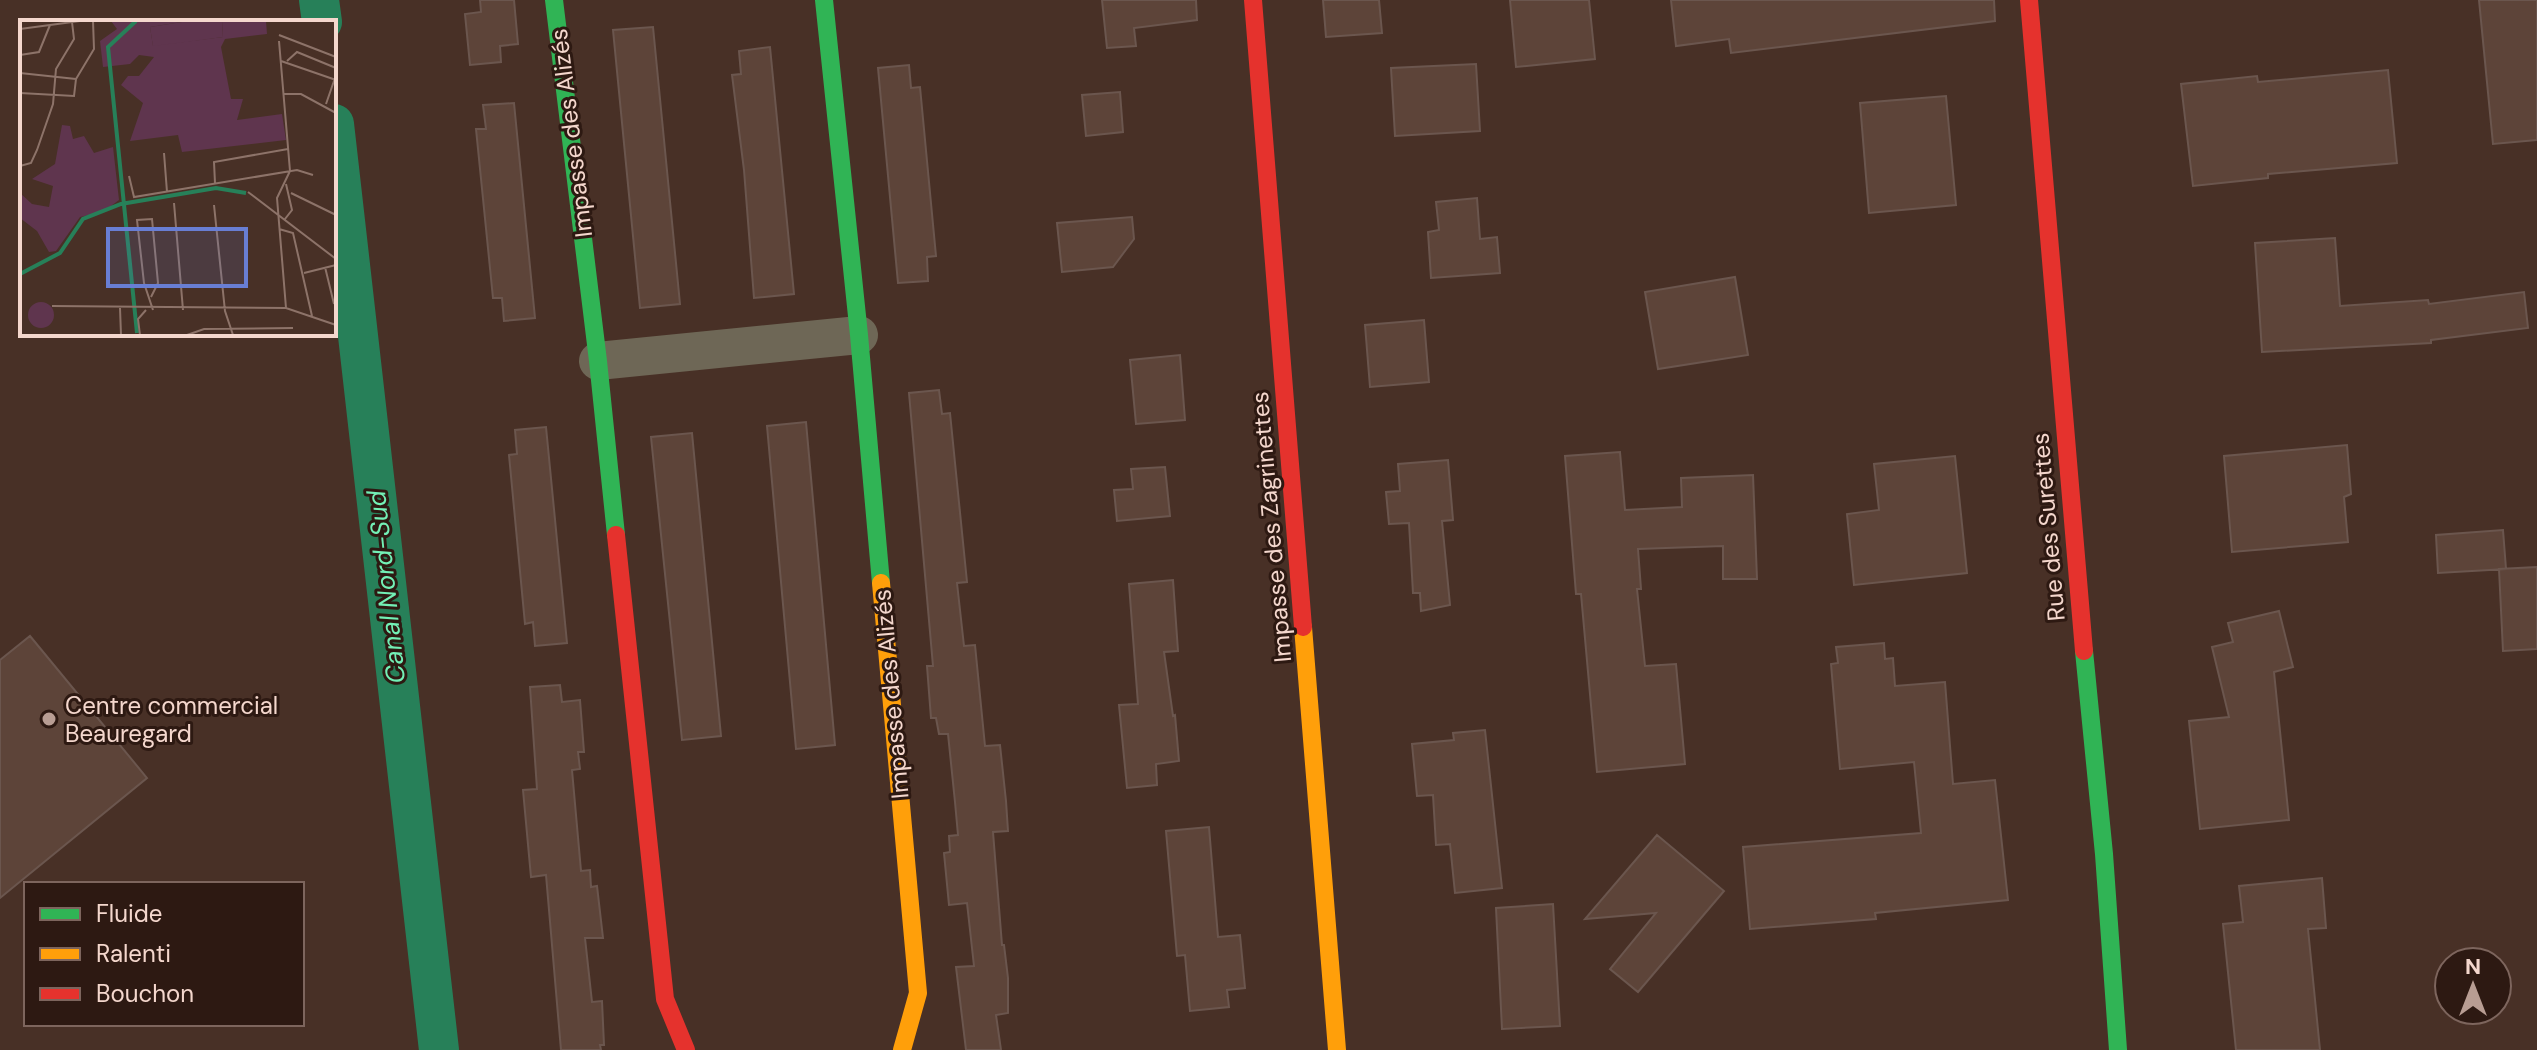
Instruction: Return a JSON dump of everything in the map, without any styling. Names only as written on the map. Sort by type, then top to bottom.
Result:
[{"type":"street","name":"Impasse des Alizés","points":[[554,0],[598,361],[665,999],[686,1050]]},
{"type":"street","name":"Impasse des Alizés","points":[[824,0],[859,335],[918,993],[902,1050]]},
{"type":"street","name":"Impasse des Zagrinettes","points":[[1253,0],[1337,1050]]},
{"type":"street","name":"Rue des Surettes","points":[[2029,0],[2078,594],[2104,854],[2118,1050]]},
{"type":"street","points":[[598,361],[859,335]]},
{"type":"building","points":[[480,0],[514,0],[518,44],[500,46],[501,62],[470,65],[465,14],[481,12]]},
{"type":"building","points":[[1102,0],[1196,0],[1197,20],[1134,28],[1136,46],[1107,48]]},
{"type":"building","points":[[1323,0],[1379,0],[1382,33],[1326,37]]},
{"type":"building","points":[[1510,0],[1589,0],[1595,59],[1516,67]]},
{"type":"building","points":[[1671,0],[1994,0],[1995,21],[1731,53],[1729,39],[1676,46]]},
{"type":"building","points":[[2479,0],[2537,0],[2537,140],[2493,144]]},
{"type":"building","points":[[653,27],[680,304],[640,308],[613,30]]},
{"type":"building","points":[[770,47],[794,294],[754,298],[744,170],[732,75],[741,74],[739,51]]},
{"type":"building","points":[[1476,64],[1480,131],[1395,136],[1391,68]]},
{"type":"building","points":[[909,65],[911,88],[920,87],[936,256],[927,257],[928,281],[898,283],[878,68]]},
{"type":"building","points":[[2388,70],[2397,163],[2268,174],[2268,178],[2193,186],[2181,84],[2257,76],[2258,82]]},
{"type":"building","points":[[1120,92],[1123,132],[1086,136],[1082,95]]},
{"type":"building","points":[[1946,96],[1956,205],[1869,213],[1860,103]]},
{"type":"building","points":[[514,103],[535,318],[504,321],[502,298],[493,298],[476,129],[486,129],[483,105]]},
{"type":"building","points":[[1477,198],[1480,239],[1497,237],[1500,273],[1431,278],[1428,232],[1439,230],[1436,202]]},
{"type":"building","points":[[1132,217],[1134,239],[1113,267],[1062,272],[1057,223]]},
{"type":"building","points":[[2335,238],[2340,306],[2428,300],[2429,304],[2524,292],[2528,328],[2431,340],[2431,343],[2262,352],[2255,243]]},
{"type":"building","points":[[1735,277],[1748,355],[1658,369],[1645,292]]},
{"type":"building","points":[[1424,320],[1429,382],[1370,387],[1365,325]]},
{"type":"building","points":[[1180,355],[1185,420],[1136,424],[1130,360]]},
{"type":"building","points":[[939,390],[942,414],[950,413],[967,582],[957,583],[964,646],[975,645],[985,746],[1000,745],[1006,801],[1008,831],[993,832],[1002,945],[1008,978],[1008,1013],[996,1015],[1001,1050],[966,1050],[956,967],[974,966],[967,903],[949,905],[944,853],[950,852],[949,836],[958,835],[955,802],[948,734],[939,734],[936,718],[931,718],[927,666],[933,666],[909,393]]},
{"type":"building","points":[[806,422],[835,745],[796,749],[767,426]]},
{"type":"building","points":[[546,427],[567,643],[535,646],[533,622],[525,624],[509,455],[517,454],[515,430]]},
{"type":"building","points":[[692,433],[721,736],[682,740],[651,437]]},
{"type":"building","points":[[2347,445],[2351,494],[2344,497],[2348,542],[2232,552],[2224,456]]},
{"type":"building","points":[[1620,452],[1625,510],[1682,507],[1681,478],[1753,475],[1757,579],[1723,579],[1723,546],[1638,549],[1641,589],[1637,589],[1645,666],[1676,664],[1685,764],[1597,772],[1581,594],[1576,594],[1565,456]]},
{"type":"building","points":[[1955,456],[1967,573],[1854,585],[1847,514],[1879,510],[1874,464]]},
{"type":"building","points":[[1448,460],[1453,520],[1442,521],[1450,605],[1421,611],[1420,593],[1413,593],[1409,523],[1389,524],[1386,492],[1400,491],[1398,464]]},
{"type":"building","points":[[1165,467],[1170,516],[1117,521],[1114,490],[1133,489],[1131,469]]},
{"type":"building","points":[[2503,530],[2506,569],[2438,573],[2436,535]]},
{"type":"building","points":[[2537,567],[2537,649],[2503,651],[2499,569]]},
{"type":"building","points":[[1173,580],[1178,651],[1164,652],[1179,761],[1156,764],[1157,785],[1127,788],[1119,705],[1138,704],[1129,584]]},
{"type":"building","points":[[2279,611],[2293,667],[2274,672],[2289,820],[2200,829],[2189,721],[2229,717],[2212,647],[2233,642],[2228,623]]},
{"type":"building","name":"Centre commercial Beauregard","points":[[30,636],[147,778],[0,898],[0,660]]},
{"type":"building","points":[[1884,643],[1885,659],[1893,658],[1895,686],[1945,682],[1953,784],[1995,780],[2008,900],[1875,913],[1876,919],[1750,929],[1743,847],[1921,833],[1914,762],[1840,769],[1831,664],[1838,663],[1836,647]]},
{"type":"building","points":[[560,685],[562,702],[580,700],[584,752],[578,752],[580,769],[572,770],[581,871],[590,870],[591,887],[597,886],[603,938],[585,938],[592,1002],[602,1001],[604,1045],[600,1045],[601,1050],[561,1050],[546,875],[531,877],[523,790],[537,789],[530,687]]},
{"type":"building","points":[[1485,730],[1502,888],[1455,893],[1450,844],[1436,845],[1433,795],[1417,796],[1412,744],[1454,740],[1453,733]]},
{"type":"building","points":[[1209,827],[1218,937],[1240,935],[1245,988],[1227,990],[1229,1007],[1190,1011],[1185,955],[1177,956],[1166,831]]},
{"type":"building","points":[[1657,835],[1724,891],[1638,992],[1610,969],[1656,913],[1585,919]]},
{"type":"building","points":[[2322,878],[2326,928],[2308,929],[2320,1050],[2236,1050],[2223,924],[2243,922],[2239,886]]},
{"type":"building","points":[[1553,904],[1560,1026],[1502,1029],[1496,908]]},
{"type":"waterway","name":"Canal Nord-Sud","points":[[319,0],[322,20]]},
{"type":"waterway","name":"Canal Nord-Sud","points":[[336,142],[439,1050]]},
{"type":"traffic: fast","points":[[554,0],[616,535]]},
{"type":"traffic: fast","points":[[824,0],[881,583]]},
{"type":"traffic: fast","points":[[2084,651],[2104,854],[2118,1050]]},
{"type":"traffic: slow","points":[[881,583],[918,993],[902,1050]]},
{"type":"traffic: slow","points":[[1303,627],[1337,1050]]},
{"type":"traffic: jam","points":[[1253,0],[1303,627]]},
{"type":"traffic: jam","points":[[2029,0],[2084,651]]},
{"type":"traffic: jam","points":[[616,535],[665,999],[686,1050]]},
{"type":"place","name":"Centre commercial Beauregard","points":[[49,719]]}]
